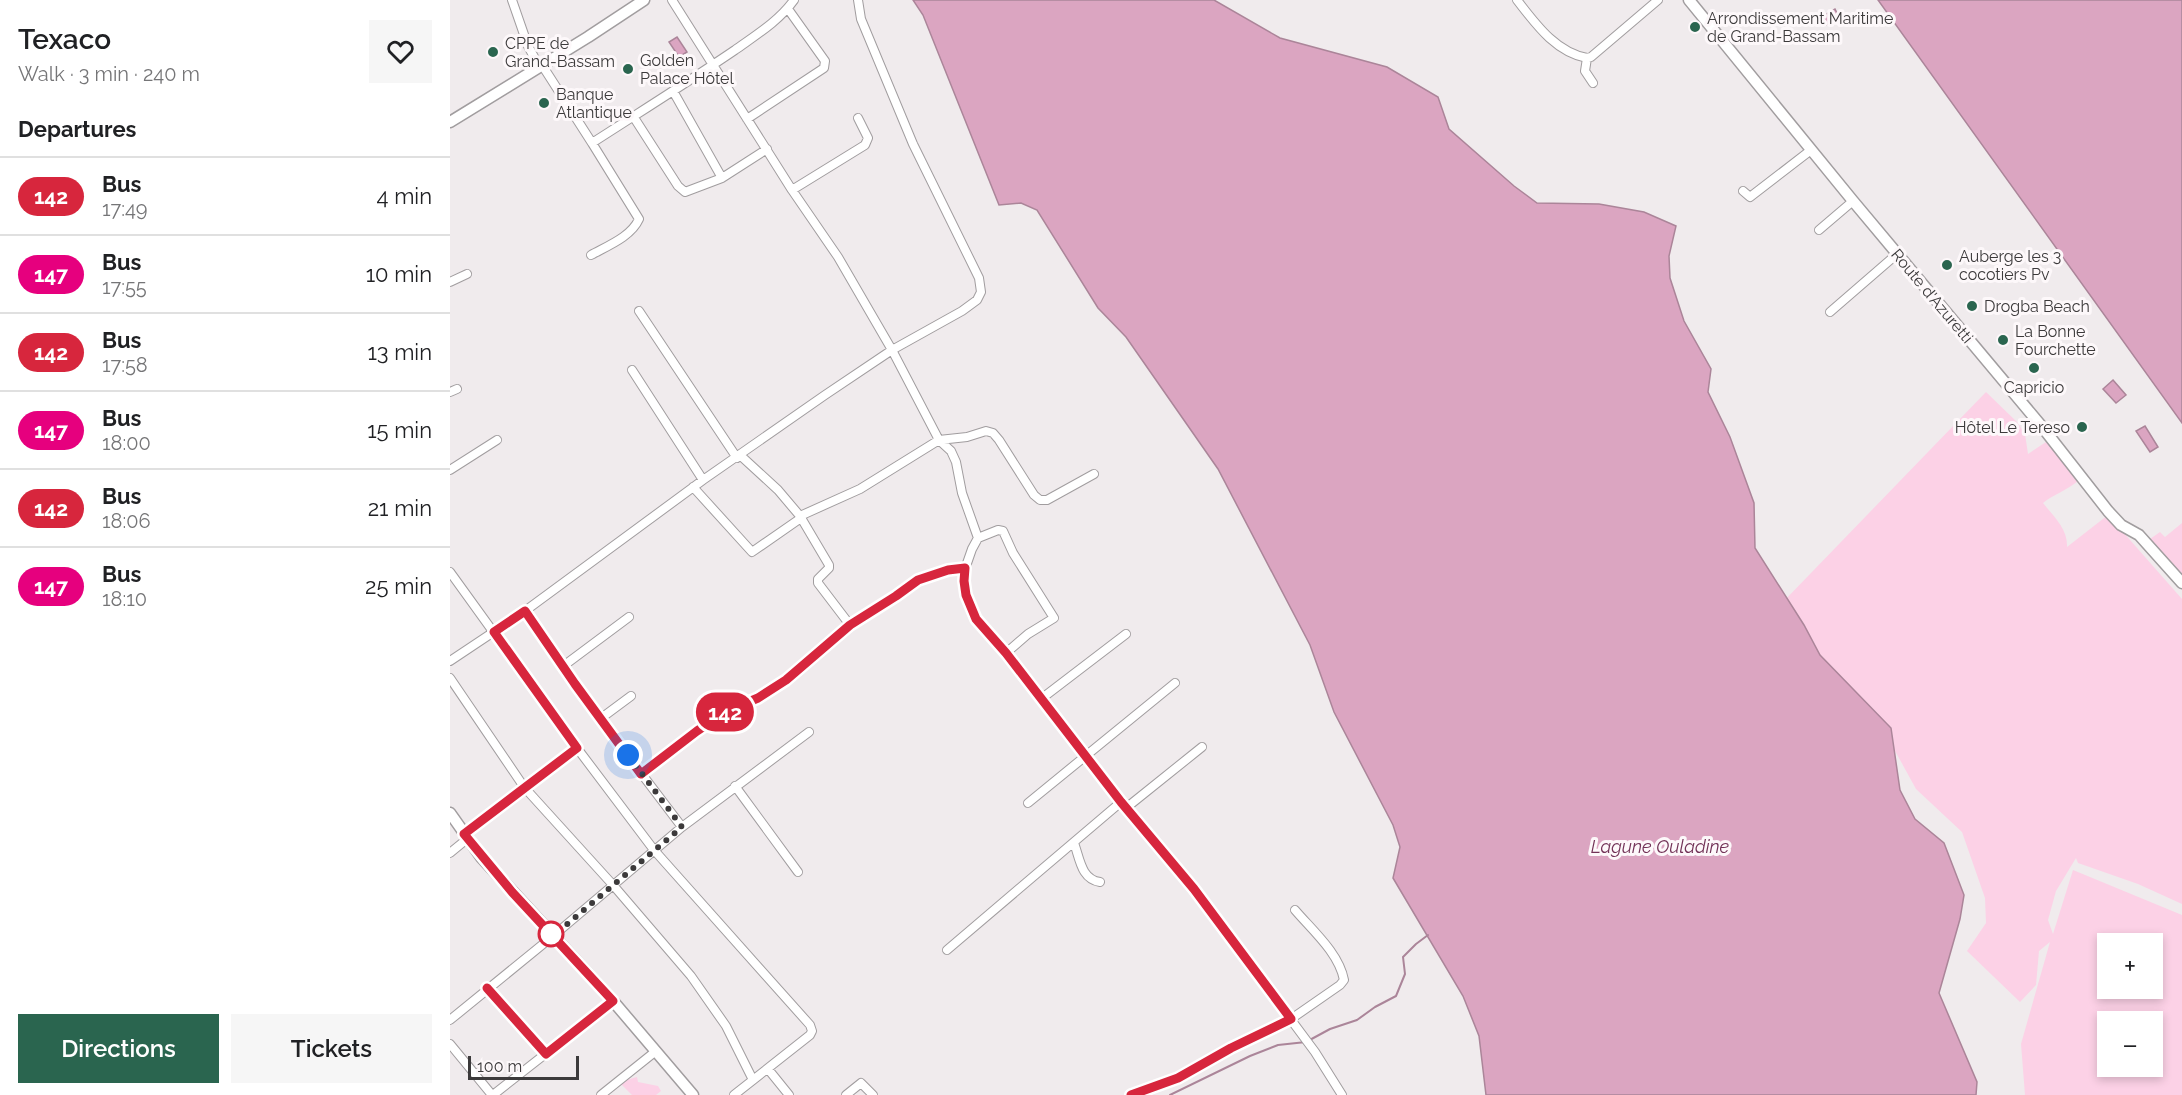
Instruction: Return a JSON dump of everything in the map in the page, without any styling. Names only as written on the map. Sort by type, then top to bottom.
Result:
[{"type":"street","points":[[512,0],[528,46],[639,219],[636,226],[625,236],[591,255]]},
{"type":"street","points":[[450,122],[644,0]]},
{"type":"street","points":[[672,0],[792,190],[838,257],[892,350],[939,440],[951,451],[956,462],[962,493],[978,538]]},
{"type":"street","points":[[592,143],[772,24],[794,0]]},
{"type":"street","points":[[450,661],[525,611],[693,487],[892,350],[962,311],[977,300],[981,292],[980,278],[913,144],[861,19],[858,0]]},
{"type":"street","points":[[1517,0],[1548,37],[1558,45],[1587,58]]},
{"type":"street","points":[[1593,83],[1585,71],[1587,58],[1658,0]]},
{"type":"street","name":"Route d'Azuretti","points":[[1689,0],[2043,428],[2108,511],[2121,525],[2139,535],[2182,583]]},
{"type":"street","points":[[747,119],[824,68],[825,61],[788,9]]},
{"type":"street","points":[[673,91],[722,178]]},
{"type":"street","points":[[633,117],[682,190],[690,191],[722,178],[767,149]]},
{"type":"street","points":[[792,190],[865,145],[868,138],[858,118]]},
{"type":"street","points":[[1743,191],[1750,197],[1811,150]]},
{"type":"street","points":[[1819,230],[1853,201]]},
{"type":"street","points":[[1830,312],[1898,254]]},
{"type":"street","points":[[450,282],[467,274]]},
{"type":"street","points":[[639,310],[739,457],[778,490],[801,517],[829,565],[829,568],[818,579],[818,583],[850,625]]},
{"type":"street","points":[[632,370],[703,480]]},
{"type":"street","points":[[693,487],[752,552],[801,517],[860,489],[939,440],[967,437],[986,431],[993,433],[1034,495],[1040,500],[1047,500],[1094,474]]},
{"type":"street","points":[[450,470],[497,440]]},
{"type":"street","points":[[1006,653],[1028,634],[1054,618],[1013,554],[1003,531],[998,530],[978,538],[965,568],[966,595],[974,614],[1124,805],[1194,889],[1315,1052],[1342,1095]]},
{"type":"street","points":[[641,774],[725,712],[758,698],[786,680],[850,625],[918,580],[948,570],[965,568]]},
{"type":"street","points":[[450,572],[654,850],[810,1025],[812,1031],[810,1035],[734,1095]]},
{"type":"street","points":[[525,611],[600,719],[682,827]]},
{"type":"street","points":[[562,666],[629,617]]},
{"type":"street","points":[[1041,699],[1126,634]]},
{"type":"street","points":[[450,678],[524,787],[613,885],[691,976],[726,1026],[753,1080]]},
{"type":"street","points":[[1028,803],[1175,683]]},
{"type":"street","points":[[600,719],[631,696]]},
{"type":"street","points":[[450,1020],[682,827],[809,732]]},
{"type":"street","points":[[947,950],[1074,843],[1202,747]]},
{"type":"street","points":[[450,853],[466,836],[524,787],[577,748]]},
{"type":"street","points":[[735,786],[798,872]]},
{"type":"street","points":[[450,813],[512,892],[613,1001],[693,1095]]},
{"type":"street","points":[[1074,843],[1086,876],[1092,881],[1100,882]]},
{"type":"street","points":[[1131,1095],[1178,1078],[1231,1048],[1291,1019],[1344,980],[1342,970],[1332,955],[1294,910]]},
{"type":"street","points":[[487,988],[546,1054]]},
{"type":"street","points":[[450,1044],[493,1095],[613,1001]]},
{"type":"street","points":[[601,1095],[656,1051]]},
{"type":"street","points":[[768,1069],[789,1095]]},
{"type":"street","points":[[846,1095],[861,1083],[873,1095]]},
{"type":"shaded area","points":[[1986,392],[2017,422],[2025,434],[2028,454],[2046,442],[2079,480],[2043,503],[2063,529],[2067,547],[2108,515],[2182,599],[2182,904],[2138,884],[2078,863],[2076,858],[2056,891],[2048,920],[2053,934],[2073,870],[2182,915],[2182,1095],[2025,1095],[2021,1044],[2050,942],[2039,951],[2036,985],[2020,1002],[1967,951],[1986,923],[1985,898],[1962,832],[1916,789],[1894,749],[1891,728],[1820,655],[1804,625],[1781,604]]},
{"type":"shaded area","points":[[2182,523],[2182,577],[2150,539],[2160,532],[2165,537]]},
{"type":"shaded area","points":[[637,1077],[638,1082],[658,1086],[661,1091],[656,1095],[632,1095],[619,1082]]},
{"type":"water","name":"Lagune Ouladine","points":[[913,0],[1214,0],[1280,38],[1387,67],[1438,97],[1449,129],[1537,203],[1599,204],[1644,212],[1676,226],[1669,256],[1670,278],[1684,321],[1711,369],[1708,392],[1730,437],[1754,503],[1755,548],[1804,625],[1820,655],[1891,728],[1900,790],[1915,819],[1944,843],[1964,895],[1960,919],[1939,993],[1977,1082],[1976,1095],[1486,1095],[1479,1036],[1463,996],[1393,878],[1400,847],[1393,825],[1334,712],[1310,645],[1218,469],[1126,337],[1098,308],[1037,210],[1021,203],[999,205],[923,15]]},
{"type":"water","points":[[1878,0],[2182,0],[2182,423]]},
{"type":"water","points":[[1835,9],[1839,17],[1826,25],[1821,17]]},
{"type":"water","points":[[677,37],[687,52],[679,57],[669,42]]},
{"type":"water","points":[[2113,380],[2126,395],[2116,403],[2103,389]]},
{"type":"water","points":[[2145,426],[2158,447],[2150,452],[2136,431]]},
{"type":"waterway","points":[[1170,1095],[1250,1056],[1278,1045],[1306,1042],[1330,1029],[1357,1020],[1396,996],[1405,974],[1403,957],[1428,935]]},
{"type":"bus line","name":"142","points":[[487,988],[546,1054],[613,1001],[512,892],[464,834],[577,748],[494,632],[525,611],[641,774],[725,712],[758,698],[786,680],[850,625],[918,580],[948,570],[965,568],[966,595],[976,619],[1006,653],[1121,802],[1194,889],[1291,1019],[1231,1048],[1178,1078],[1131,1095]]},
{"type":"place","name":"Arrondissement Maritime de Grand-Bassam","points":[[1695,27]]},
{"type":"place","name":"CPPE de Grand-Bassam","points":[[493,52]]},
{"type":"place","name":"Golden Palace Hôtel","points":[[628,69]]},
{"type":"place","name":"Banque Atlantique","points":[[544,103]]},
{"type":"place","name":"Auberge les 3 cocotiers Pv","points":[[1947,265]]},
{"type":"place","name":"Drogba Beach","points":[[1972,306]]},
{"type":"place","name":"La Bonne Fourchette","points":[[2003,340]]},
{"type":"place","name":"Capricio","points":[[2034,368]]},
{"type":"place","name":"Hôtel Le Tereso","points":[[2082,427]]},
{"type":"route","points":[[551,934],[553,936],[682,827],[628,755]]}]
